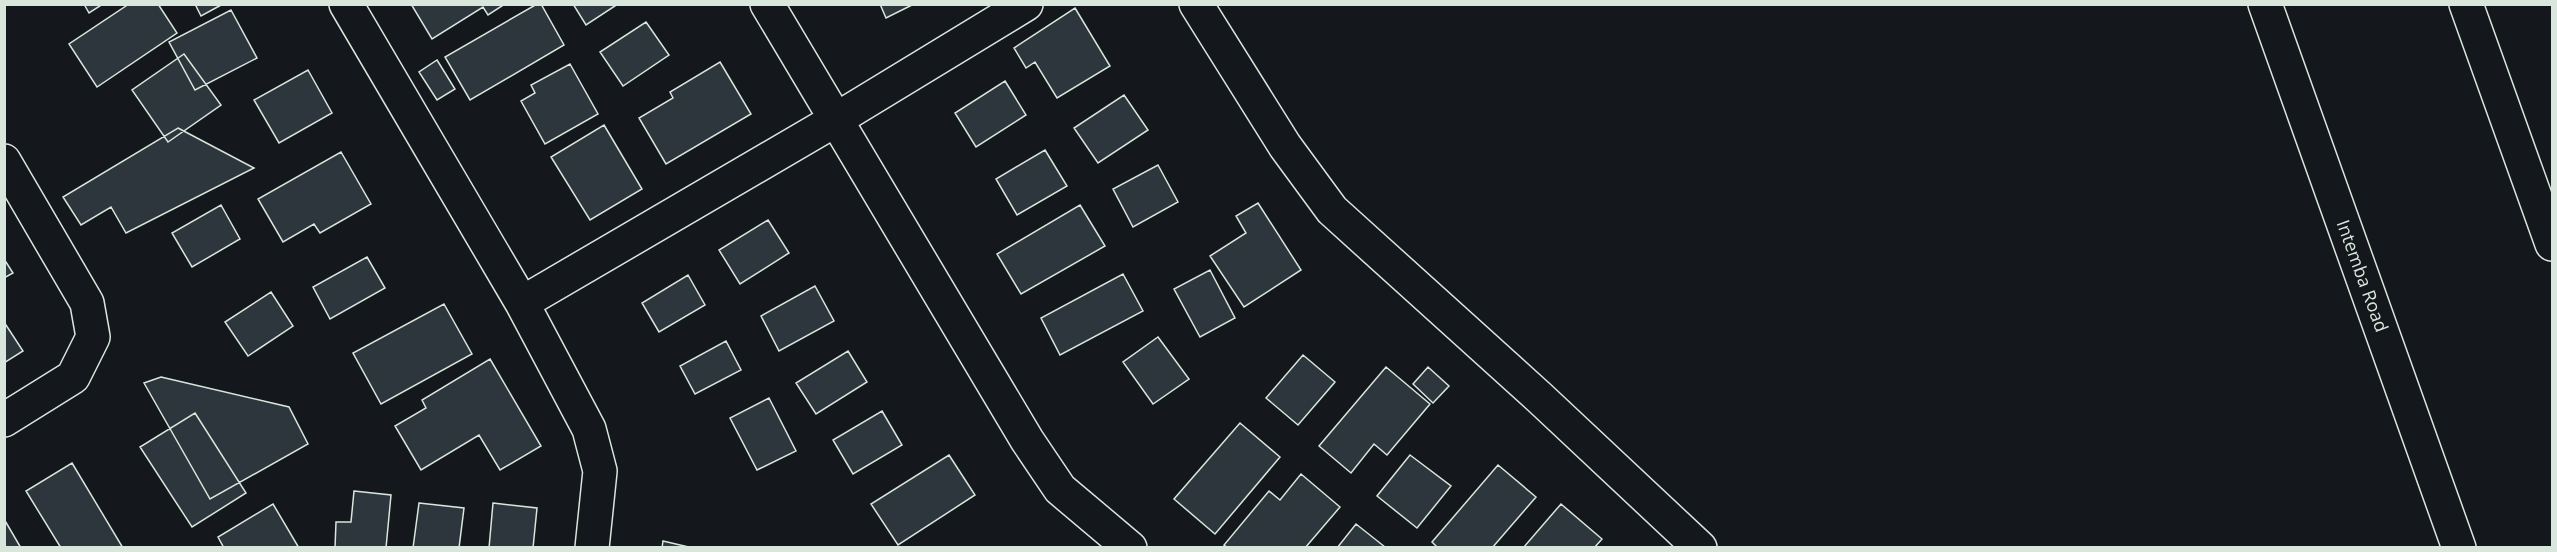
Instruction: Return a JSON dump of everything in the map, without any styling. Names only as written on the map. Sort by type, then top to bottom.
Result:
[{"type":"street","points":[[346,4],[522,303],[589,429],[600,471],[592,548]]},
{"type":"street","points":[[767,4],[1034,450],[1060,489],[1130,548]]},
{"type":"street","points":[[522,303],[837,119],[1026,4]]},
{"type":"street","points":[[1196,4],[1285,146],[1332,210],[1540,398],[1700,548]]},
{"type":"street","name":"Intemba Road","points":[[2265,4],[2459,548]]},
{"type":"street","points":[[2466,4],[2553,244]]},
{"type":"street","points":[[4,160],[87,303],[93,337],[73,376],[4,420]]},
{"type":"building","points":[[84,4],[103,4],[89,13]]},
{"type":"building","points":[[129,4],[158,4],[177,33],[97,87],[69,44]]},
{"type":"building","points":[[195,4],[223,4],[201,16]]},
{"type":"building","points":[[411,4],[505,4],[488,15],[483,7],[432,39]]},
{"type":"building","points":[[537,4],[541,4],[564,45],[470,100],[445,57]]},
{"type":"building","points":[[573,4],[618,4],[586,25]]},
{"type":"building","points":[[880,4],[914,4],[886,18]]},
{"type":"building","points":[[1075,8],[1110,66],[1057,98],[1035,62],[1026,68],[1014,48]]},
{"type":"building","points":[[231,10],[257,58],[195,90],[169,42]]},
{"type":"building","points":[[646,22],[669,55],[623,86],[600,52]]},
{"type":"building","points":[[184,54],[221,105],[168,142],[132,90]]},
{"type":"building","points":[[437,60],[455,89],[437,100],[419,72]]},
{"type":"building","points":[[720,62],[751,114],[666,164],[639,118],[673,98],[670,92]]},
{"type":"building","points":[[570,64],[598,114],[545,144],[521,101],[535,93],[531,85]]},
{"type":"building","points":[[308,70],[332,113],[279,143],[254,100]]},
{"type":"building","points":[[1005,81],[1026,115],[976,147],[955,113]]},
{"type":"building","points":[[1124,95],[1148,130],[1098,163],[1074,128]]},
{"type":"building","points":[[604,125],[642,189],[590,220],[551,157]]},
{"type":"building","points":[[178,128],[254,168],[126,233],[111,207],[81,225],[63,197]]},
{"type":"building","points":[[1045,150],[1067,186],[1017,215],[996,179]]},
{"type":"building","points":[[341,152],[371,204],[320,233],[314,224],[283,242],[258,199]]},
{"type":"building","points":[[1158,165],[1178,202],[1133,227],[1113,189]]},
{"type":"building","points":[[1258,203],[1301,270],[1244,307],[1210,256],[1246,233],[1236,216]]},
{"type":"building","points":[[221,205],[240,239],[192,267],[172,233]]},
{"type":"building","points":[[1080,205],[1105,246],[1021,294],[997,254]]},
{"type":"building","points":[[768,220],[789,253],[740,284],[719,250]]},
{"type":"building","points":[[367,257],[385,288],[330,319],[313,287]]},
{"type":"building","points":[[4,259],[13,273],[4,278]]},
{"type":"building","points":[[1210,270],[1235,318],[1200,337],[1174,289]]},
{"type":"building","points":[[1123,274],[1143,311],[1060,355],[1041,318]]},
{"type":"building","points":[[688,275],[705,305],[659,332],[642,303]]},
{"type":"building","points":[[815,286],[834,321],[779,351],[761,316]]},
{"type":"building","points":[[271,292],[293,326],[248,356],[225,322]]},
{"type":"building","points":[[444,304],[472,354],[381,404],[353,353]]},
{"type":"building","points":[[4,322],[23,351],[4,363]]},
{"type":"building","points":[[1158,337],[1189,379],[1153,404],[1123,362]]},
{"type":"building","points":[[726,341],[741,370],[695,394],[680,366]]},
{"type":"building","points":[[848,351],[867,382],[816,414],[796,383]]},
{"type":"building","points":[[1303,355],[1335,382],[1298,425],[1266,398]]},
{"type":"building","points":[[490,359],[541,446],[500,470],[479,435],[421,470],[395,426],[426,408],[422,400]]},
{"type":"building","points":[[1386,367],[1430,404],[1387,455],[1374,444],[1351,473],[1319,446]]},
{"type":"building","points":[[1428,367],[1449,386],[1433,403],[1413,384]]},
{"type":"building","points":[[161,377],[289,407],[308,444],[210,499],[144,383]]},
{"type":"building","points":[[769,398],[796,451],[757,470],[730,418]]},
{"type":"building","points":[[882,411],[902,445],[853,474],[833,440]]},
{"type":"building","points":[[195,413],[246,493],[192,527],[140,447]]},
{"type":"building","points":[[1240,423],[1280,457],[1215,534],[1174,499]]},
{"type":"building","points":[[949,455],[975,495],[898,545],[871,504]]},
{"type":"building","points":[[1410,455],[1451,486],[1417,528],[1377,496]]},
{"type":"building","points":[[72,463],[123,548],[61,548],[26,491]]},
{"type":"building","points":[[1498,465],[1536,497],[1492,548],[1438,548],[1432,542]]},
{"type":"building","points":[[1301,474],[1340,507],[1305,548],[1228,548],[1224,545],[1269,491],[1280,500]]},
{"type":"building","points":[[354,491],[391,495],[386,548],[335,548],[336,522],[351,522]]},
{"type":"building","points":[[419,503],[464,508],[459,548],[413,548]]},
{"type":"building","points":[[493,503],[537,508],[533,548],[489,548]]},
{"type":"building","points":[[273,504],[299,548],[224,548],[218,537]]},
{"type":"building","points":[[1561,504],[1602,539],[1594,548],[1523,548]]},
{"type":"building","points":[[4,519],[21,548],[4,548]]},
{"type":"building","points":[[1356,524],[1385,547],[1385,548],[1337,548]]},
{"type":"building","points":[[663,541],[693,548],[662,548]]}]
